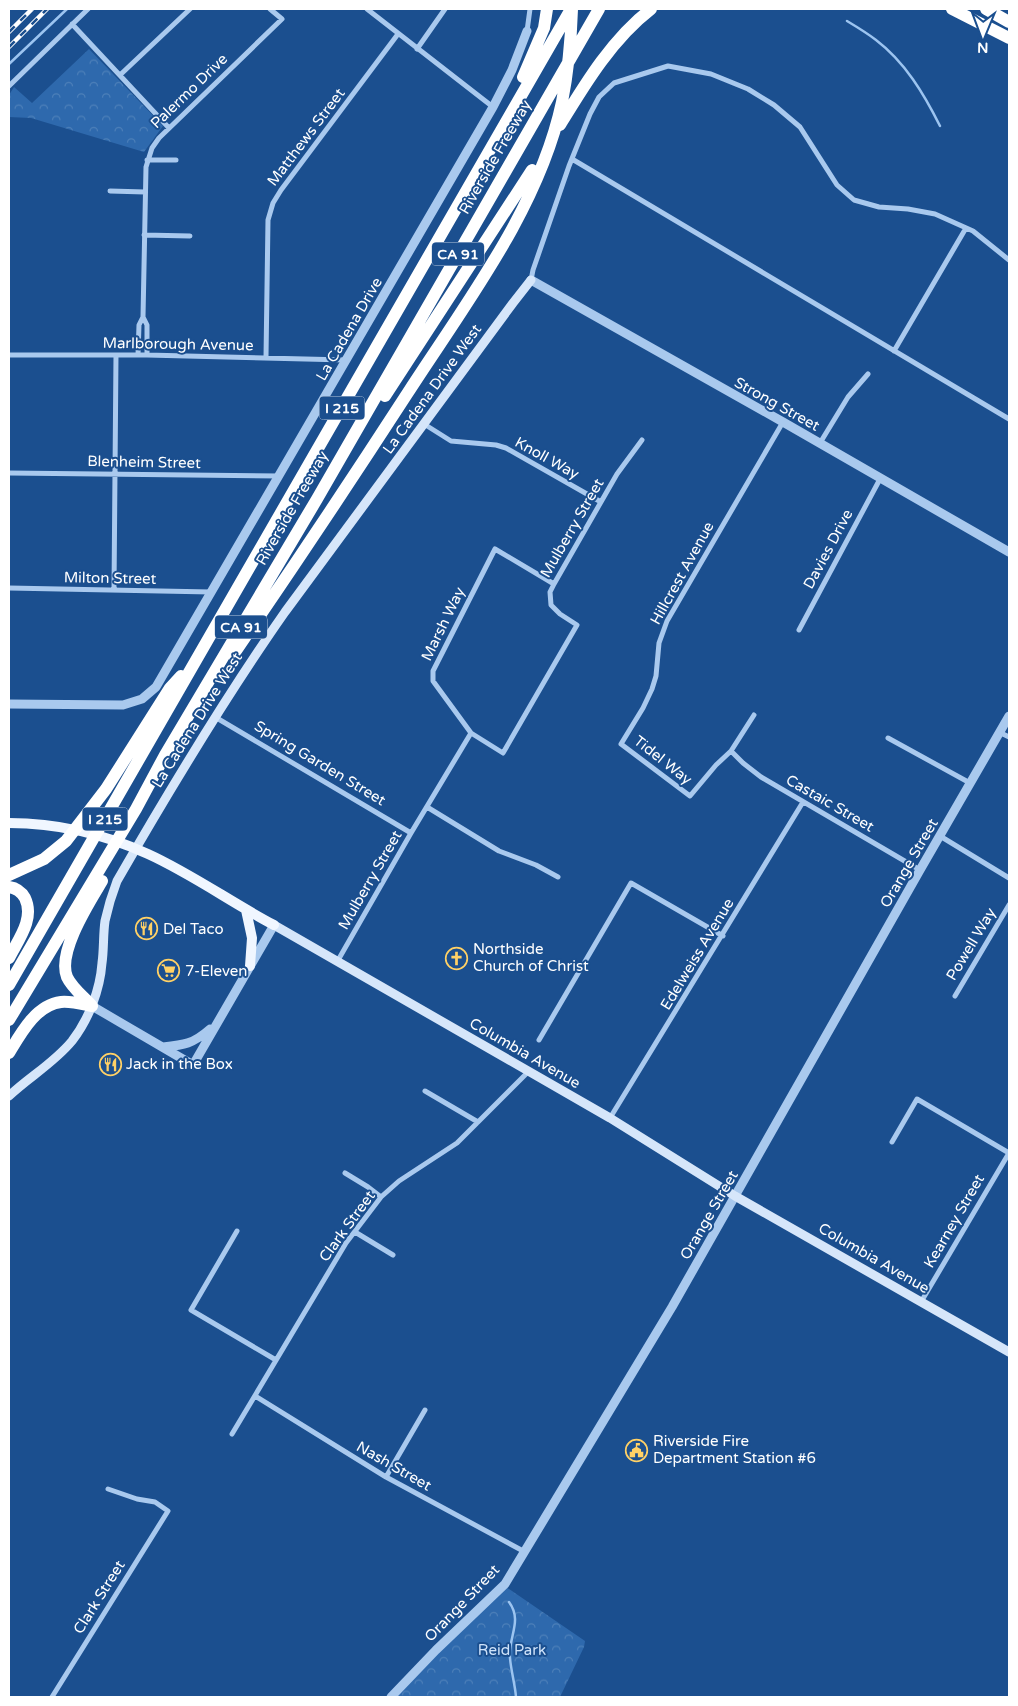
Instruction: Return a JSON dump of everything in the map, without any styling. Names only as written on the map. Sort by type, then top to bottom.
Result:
[{"type":"highway","name":"I 215","points":[[482,163],[532,59],[544,28],[547,9]]},
{"type":"highway","name":"I 215","points":[[165,755],[336,502],[494,260],[520,213],[546,154],[562,103],[571,39],[572,9]]},
{"type":"highway","name":"Riverside Freeway","points":[[9,984],[572,9]]},
{"type":"highway","name":"Riverside Freeway","points":[[9,1020],[136,809],[165,755],[317,498],[599,9]]},
{"type":"highway","points":[[317,498],[524,184],[580,92],[628,29],[651,9]]},
{"type":"highway","points":[[947,9],[976,21]]},
{"type":"highway","points":[[952,9],[1009,38]]},
{"type":"highway","points":[[986,9],[1009,22]]},
{"type":"highway","points":[[9,875],[44,859],[66,841],[106,789],[170,688],[201,653]]},
{"type":"highway","points":[[92,1006],[72,986],[65,967],[66,955],[88,906],[130,830],[136,809]]},
{"type":"highway","points":[[9,869],[26,868]]},
{"type":"highway","points":[[9,887],[22,892],[29,913],[27,922],[9,958]]},
{"type":"highway","points":[[9,894],[22,899],[28,906]]},
{"type":"highway","points":[[9,1052],[39,1012],[50,1005],[61,1002],[92,1006]]},
{"type":"main road","name":"La Cadena Drive West","points":[[9,1096],[50,1063],[73,1040],[92,1006],[101,975],[106,920],[117,881],[190,754],[249,663],[285,612],[531,280]]},
{"type":"main road","name":"Columbia Avenue","points":[[9,823],[34,823],[64,827],[104,837],[149,855],[610,1118],[735,1196],[1009,1352]]},
{"type":"main road","points":[[246,910],[252,938],[250,966]]},
{"type":"street","points":[[9,86],[88,9]]},
{"type":"street","points":[[120,75],[190,9]]},
{"type":"street","name":"Palermo Drive","points":[[147,355],[144,317],[144,235],[147,160],[155,143],[169,128],[282,19],[270,9]]},
{"type":"street","points":[[367,9],[493,106]]},
{"type":"street","points":[[417,49],[445,9]]},
{"type":"street","points":[[527,31],[530,9]]},
{"type":"street","points":[[72,24],[169,128]]},
{"type":"street","name":"La Cadena Drive","points":[[9,704],[116,706],[130,704],[142,699],[156,687],[493,106],[512,70],[527,31]]},
{"type":"street","name":"Matthews Street","points":[[266,357],[268,220],[273,203],[398,34]]},
{"type":"street","points":[[531,280],[572,159],[599,97],[614,83],[668,66],[711,74],[748,88],[774,105],[800,127],[837,185],[854,200],[879,206],[935,214],[973,232],[1009,260]]},
{"type":"street","points":[[572,159],[1009,419]]},
{"type":"street","points":[[147,160],[176,160]]},
{"type":"street","points":[[110,191],[145,192]]},
{"type":"street","points":[[894,351],[966,228]]},
{"type":"street","points":[[144,235],[190,236]]},
{"type":"street","name":"Strong Street","points":[[531,280],[1009,552]]},
{"type":"street","name":"Palermo Drive","points":[[138,355],[140,325],[144,317]]},
{"type":"street","name":"Marlborough Avenue","points":[[9,355],[147,355],[347,360]]},
{"type":"street","points":[[114,590],[116,355]]},
{"type":"street","points":[[820,443],[848,397],[868,374]]},
{"type":"street","name":"Hillcrest Avenue","points":[[621,744],[643,708],[652,688],[656,676],[660,643],[667,621],[783,422]]},
{"type":"street","name":"Knoll Way","points":[[424,424],[452,441],[496,445],[506,448],[601,502]]},
{"type":"street","name":"Mulberry Street","points":[[503,752],[577,625],[551,606],[550,592],[617,474],[642,440]]},
{"type":"street","name":"Blenheim Street","points":[[9,473],[280,476]]},
{"type":"street","name":"Davies Drive","points":[[799,630],[880,479]]},
{"type":"street","name":"Marsh Way","points":[[503,752],[471,733],[433,681],[433,670],[494,549],[554,584]]},
{"type":"street","name":"Milton Street","points":[[9,588],[211,592]]},
{"type":"street","points":[[731,750],[754,715]]},
{"type":"street","name":"Orange Street","points":[[391,1697],[436,1650],[506,1584],[672,1307],[1009,716]]},
{"type":"street","name":"Spring Garden Street","points":[[215,717],[411,832]]},
{"type":"street","points":[[1000,732],[1009,737]]},
{"type":"street","name":"Mulberry Street","points":[[337,962],[411,832],[471,733]]},
{"type":"street","points":[[888,738],[970,783]]},
{"type":"street","name":"Tidel Way","points":[[621,744],[690,796],[731,750]]},
{"type":"street","name":"Castaic Street","points":[[731,750],[743,763],[761,777],[920,870]]},
{"type":"street","name":"Edelweiss Avenue","points":[[610,1118],[723,936],[803,802]]},
{"type":"street","points":[[427,807],[499,851],[536,865],[558,877]]},
{"type":"street","points":[[940,836],[1009,878]]},
{"type":"street","points":[[539,1040],[632,883],[723,936]]},
{"type":"street","name":"Powell Way","points":[[955,996],[1009,905]]},
{"type":"street","points":[[92,1006],[193,1065],[274,926]]},
{"type":"street","points":[[163,1047],[189,1044],[216,1024]]},
{"type":"street","name":"Clark Street","points":[[232,1434],[346,1244],[381,1197],[399,1181],[457,1143],[528,1072]]},
{"type":"street","points":[[425,1091],[478,1122]]},
{"type":"street","points":[[892,1142],[917,1100],[1009,1153]]},
{"type":"street","name":"Kearney Street","points":[[921,1302],[1009,1153]]},
{"type":"street","points":[[345,1172],[381,1197]]},
{"type":"street","points":[[237,1230],[191,1310],[276,1360]]},
{"type":"street","points":[[355,1232],[393,1255]]},
{"type":"street","name":"Nash Street","points":[[255,1396],[386,1477],[524,1552]]},
{"type":"street","points":[[386,1477],[425,1410]]},
{"type":"street","name":"Clark Street","points":[[52,1697],[168,1511],[155,1502],[137,1499],[108,1489]]},
{"type":"green space","points":[[89,49],[163,126],[144,152],[31,118],[9,117],[9,95],[14,87],[32,103]]},
{"type":"green space","name":"Reid Park","points":[[506,1587],[585,1641],[584,1647],[560,1697],[395,1697],[411,1679]]},
{"type":"waterway","points":[[9,64],[67,9]]},
{"type":"waterway","points":[[847,21],[876,40],[905,68],[940,126]]},
{"type":"waterway","points":[[509,1602],[515,1616],[510,1658],[516,1697]]},
{"type":"railway","points":[[9,32],[32,9]]},
{"type":"railway","points":[[9,47],[47,9]]},
{"type":"place","name":"Del Taco","points":[[147,929]]},
{"type":"place","name":"Northside Church of Christ","points":[[457,958]]},
{"type":"place","name":"7-Eleven","points":[[169,971]]},
{"type":"place","name":"Jack in the Box","points":[[110,1064]]},
{"type":"place","name":"Riverside Fire Department Station #6","points":[[637,1450]]}]
